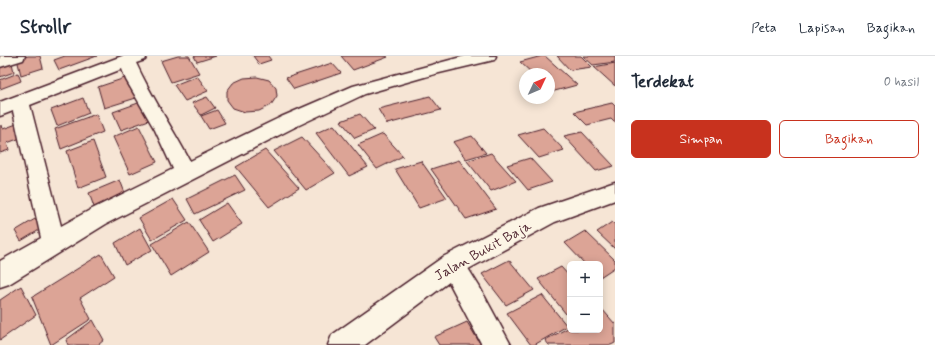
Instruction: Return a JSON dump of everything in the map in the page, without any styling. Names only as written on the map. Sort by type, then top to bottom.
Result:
[{"type":"street","points":[[0,62],[16,56]]},
{"type":"street","points":[[0,275],[98,217],[288,122],[359,90],[433,69],[488,56]]},
{"type":"street","points":[[0,109],[133,58],[135,80],[164,130],[186,174]]},
{"type":"street","points":[[20,101],[54,243]]},
{"type":"street","name":"Jalan Bukit Baja","points":[[342,345],[452,265],[547,215],[615,191]]},
{"type":"street","points":[[452,265],[497,345]]},
{"type":"building","points":[[28,56],[40,56],[43,68],[21,75],[17,59]]},
{"type":"building","points":[[65,56],[97,56],[59,70],[54,60]]},
{"type":"building","points":[[178,56],[189,56],[199,73],[171,82],[161,61]]},
{"type":"building","points":[[194,56],[216,56],[197,62]]},
{"type":"building","points":[[253,56],[268,56],[271,60],[259,64]]},
{"type":"building","points":[[341,56],[386,56],[388,57],[353,70]]},
{"type":"building","points":[[545,56],[577,85],[555,91],[555,68],[526,68],[520,62]]},
{"type":"building","points":[[557,56],[581,56],[592,67],[570,70]]},
{"type":"building","points":[[583,56],[615,56],[615,62],[593,65]]},
{"type":"building","points":[[12,63],[14,72],[0,77],[0,66]]},
{"type":"building","points":[[332,63],[341,73],[294,89],[286,78]]},
{"type":"building","points":[[615,63],[615,86],[594,67]]},
{"type":"building","points":[[18,73],[21,81],[0,89],[0,80]]},
{"type":"building","points":[[197,76],[208,91],[185,101],[174,85]]},
{"type":"building","points":[[128,77],[136,98],[104,108],[98,87]]},
{"type":"building","points":[[257,77],[269,80],[276,88],[277,96],[271,105],[259,111],[245,112],[233,108],[227,100],[227,91],[233,83],[244,78]]},
{"type":"building","points":[[430,96],[441,110],[387,124],[378,109]]},
{"type":"building","points":[[207,97],[215,108],[201,115],[192,103]]},
{"type":"building","points":[[83,98],[89,113],[57,126],[51,110]]},
{"type":"building","points":[[141,102],[149,120],[121,130],[113,112]]},
{"type":"building","points":[[612,103],[615,106],[615,123],[611,119],[587,125],[574,112]]},
{"type":"building","points":[[217,110],[225,123],[209,129],[201,116]]},
{"type":"building","points":[[96,114],[103,132],[61,149],[55,129]]},
{"type":"building","points":[[360,114],[374,130],[355,138],[341,121]]},
{"type":"building","points":[[22,122],[26,136],[7,143],[9,150],[0,153],[0,126],[2,125],[3,129]]},
{"type":"building","points":[[334,125],[368,167],[349,176],[316,133]]},
{"type":"building","points":[[139,126],[157,162],[130,174],[113,137]]},
{"type":"building","points":[[543,128],[564,150],[539,158],[518,135]]},
{"type":"building","points":[[582,132],[614,166],[596,171],[564,136]]},
{"type":"building","points":[[383,134],[403,156],[377,169],[358,145]]},
{"type":"building","points":[[472,136],[486,153],[466,159],[453,142]]},
{"type":"building","points":[[302,137],[335,173],[306,190],[274,151]]},
{"type":"building","points":[[93,141],[106,177],[78,188],[67,151]]},
{"type":"building","points":[[265,150],[299,188],[269,207],[236,167]]},
{"type":"building","points":[[491,153],[516,181],[491,191],[467,161]]},
{"type":"building","points":[[530,158],[552,182],[528,190],[507,165]]},
{"type":"building","points":[[459,160],[496,209],[466,219],[431,169]]},
{"type":"building","points":[[421,161],[447,198],[419,208],[395,169]]},
{"type":"building","points":[[235,175],[245,190],[195,214],[187,199]]},
{"type":"building","points":[[120,180],[125,193],[94,207],[89,193]]},
{"type":"building","points":[[173,199],[187,220],[152,240],[139,218]]},
{"type":"building","points":[[227,203],[242,224],[213,242],[199,220]]},
{"type":"building","points":[[35,219],[41,229],[21,241],[15,231]]},
{"type":"building","points":[[189,222],[209,252],[171,276],[152,244]]},
{"type":"building","points":[[612,222],[615,225],[615,249],[597,232]]},
{"type":"building","points":[[140,228],[152,250],[125,265],[115,243]]},
{"type":"building","points":[[585,231],[615,260],[615,267],[603,275],[603,261],[582,261],[565,243]]},
{"type":"building","points":[[101,254],[114,276],[80,298],[91,319],[51,345],[32,297]]},
{"type":"building","points":[[509,260],[534,290],[506,305],[482,274]]},
{"type":"building","points":[[561,267],[567,274],[567,313],[566,314],[538,279]]},
{"type":"building","points":[[21,286],[36,315],[0,340],[0,300]]},
{"type":"building","points":[[542,295],[567,326],[534,345],[531,345],[507,313]]},
{"type":"building","points":[[603,310],[615,324],[615,343],[611,345],[549,345],[545,340],[567,329],[567,333],[603,333]]},
{"type":"building","points":[[93,320],[104,340],[98,345],[68,345],[66,340]]},
{"type":"building","points":[[467,322],[481,345],[439,345],[434,337]]}]
